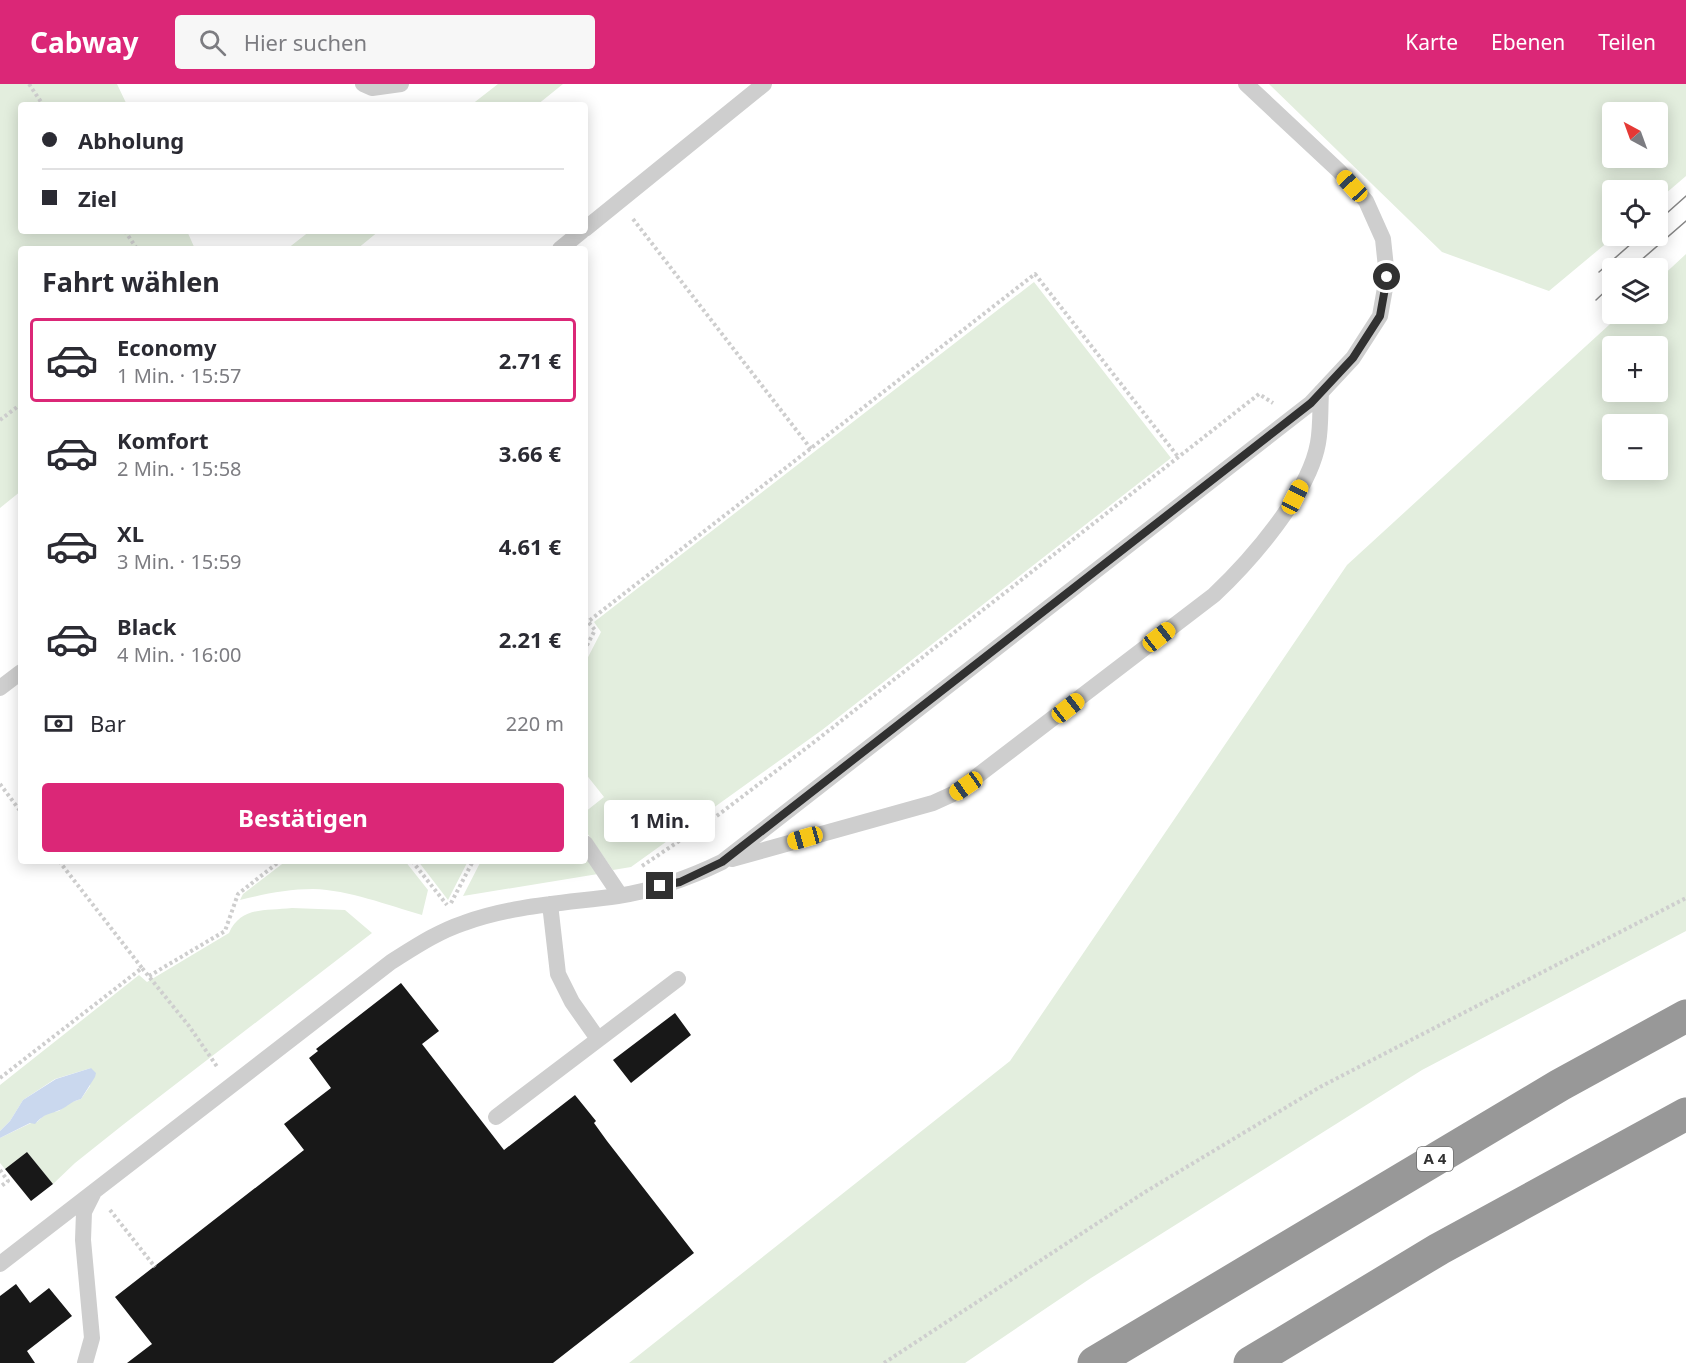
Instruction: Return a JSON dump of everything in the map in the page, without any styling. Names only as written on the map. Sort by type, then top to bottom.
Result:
[{"type":"highway","name":"A 4","points":[[1109,1363],[1187,1306],[1560,1085],[1686,1016]]},
{"type":"highway","points":[[1250,1363],[1439,1249],[1686,1114]]},
{"type":"highway","points":[[1094,1363],[1187,1306]]},
{"type":"lane","points":[[363,84],[372,88],[401,84]]},
{"type":"lane","points":[[588,227],[764,84]]},
{"type":"lane","points":[[722,862],[1302,410],[1353,358],[1380,316],[1387,277],[1383,239],[1366,201],[1339,171],[1246,84]]},
{"type":"lane","points":[[564,246],[579,234]]},
{"type":"lane","points":[[2,1257],[95,1191],[392,962],[424,940],[465,922],[550,904],[620,895],[680,882],[722,862],[933,803],[955,793],[1214,595],[1236,573],[1295,497],[1311,466],[1318,443],[1321,393]]},
{"type":"lane","points":[[0,688],[18,674]]},
{"type":"lane","points":[[588,847],[620,895]]},
{"type":"lane","points":[[550,904],[558,974],[572,1002],[598,1039]]},
{"type":"lane","points":[[496,1117],[678,979]]},
{"type":"lane","points":[[85,1363],[92,1338],[83,1240],[84,1212],[95,1191]]},
{"type":"path","points":[[29,84],[41,102]]},
{"type":"path","points":[[620,201],[811,449]]},
{"type":"path","points":[[588,620],[1035,274],[1179,458]]},
{"type":"path","points":[[608,877],[633,872],[718,815],[1259,394],[1276,406]]},
{"type":"path","points":[[0,420],[18,406]]},
{"type":"path","points":[[588,624],[595,630],[588,643]]},
{"type":"path","points":[[0,784],[18,808]]},
{"type":"path","points":[[61,864],[189,1026],[231,1086]]},
{"type":"path","points":[[149,976],[225,931],[238,894],[276,864]]},
{"type":"path","points":[[414,864],[449,909],[472,864]]},
{"type":"path","points":[[884,1363],[1145,1192],[1320,1087],[1686,898]]},
{"type":"path","points":[[0,1078],[142,968]]},
{"type":"path","points":[[0,1170],[8,1181],[0,1187]]},
{"type":"path","points":[[95,1191],[155,1267]]},
{"type":"green space","points":[[0,84],[117,84],[126,102],[18,102],[18,234],[188,234],[194,246],[18,246],[18,493],[0,508]]},
{"type":"green space","points":[[498,84],[563,84],[541,102],[475,102]]},
{"type":"green space","points":[[1269,84],[1686,84],[1686,176],[1668,191],[1668,180],[1602,180],[1603,246],[1549,291],[1442,252]]},
{"type":"green space","points":[[306,234],[375,234],[361,246],[291,246]]},
{"type":"green space","points":[[1686,254],[1686,931],[1422,1070],[1091,1278],[965,1363],[629,1363],[1010,1061],[1347,565],[1610,324],[1668,324],[1668,271]]},
{"type":"green space","points":[[1034,282],[1171,458],[822,730],[631,867],[613,870],[588,834],[588,810],[604,797],[588,777],[588,657],[601,632],[594,622]]},
{"type":"green space","points":[[588,861],[598,874],[463,896],[479,864],[588,864]]},
{"type":"green space","points":[[282,864],[407,864],[428,890],[422,915],[327,890],[285,891],[240,900],[243,894]]},
{"type":"green space","points":[[420,864],[466,864],[448,900]]},
{"type":"green space","points":[[292,908],[345,910],[372,933],[124,1124],[75,1163],[53,1184],[27,1152],[5,1169],[0,1163],[0,1138],[37,1122],[47,1113],[59,1111],[69,1103],[81,1099],[90,1086],[91,1068],[55,1079],[23,1100],[10,1121],[0,1131],[0,1085],[139,975],[147,982],[229,933],[234,924],[247,914]]},
{"type":"water","points":[[91,1068],[96,1073],[95,1077],[81,1099],[44,1116],[35,1124],[30,1123],[0,1138],[0,1131],[10,1121],[23,1100],[56,1079]]},
{"type":"building","points":[[401,983],[439,1031],[422,1044],[504,1150],[575,1095],[596,1121],[594,1123],[607,1141],[694,1253],[553,1363],[127,1363],[152,1344],[115,1297],[304,1150],[284,1124],[331,1088],[309,1058],[318,1051],[316,1049]]},
{"type":"building","points":[[675,1013],[691,1035],[631,1083],[613,1060]]},
{"type":"building","points":[[27,1152],[53,1184],[31,1201],[5,1169]]},
{"type":"building","points":[[16,1284],[30,1303],[49,1288],[72,1316],[27,1351],[35,1363],[0,1363],[0,1296]]},
{"type":"tram line","points":[[1668,212],[1686,196]]},
{"type":"tram line","points":[[1643,258],[1686,221]]},
{"type":"tram line","points":[[1599,272],[1629,246]]},
{"type":"tram line","points":[[1596,300],[1602,294]]},
{"type":"route","points":[[660,886],[680,882],[722,862],[1311,403],[1353,358],[1380,316],[1387,277]]}]
